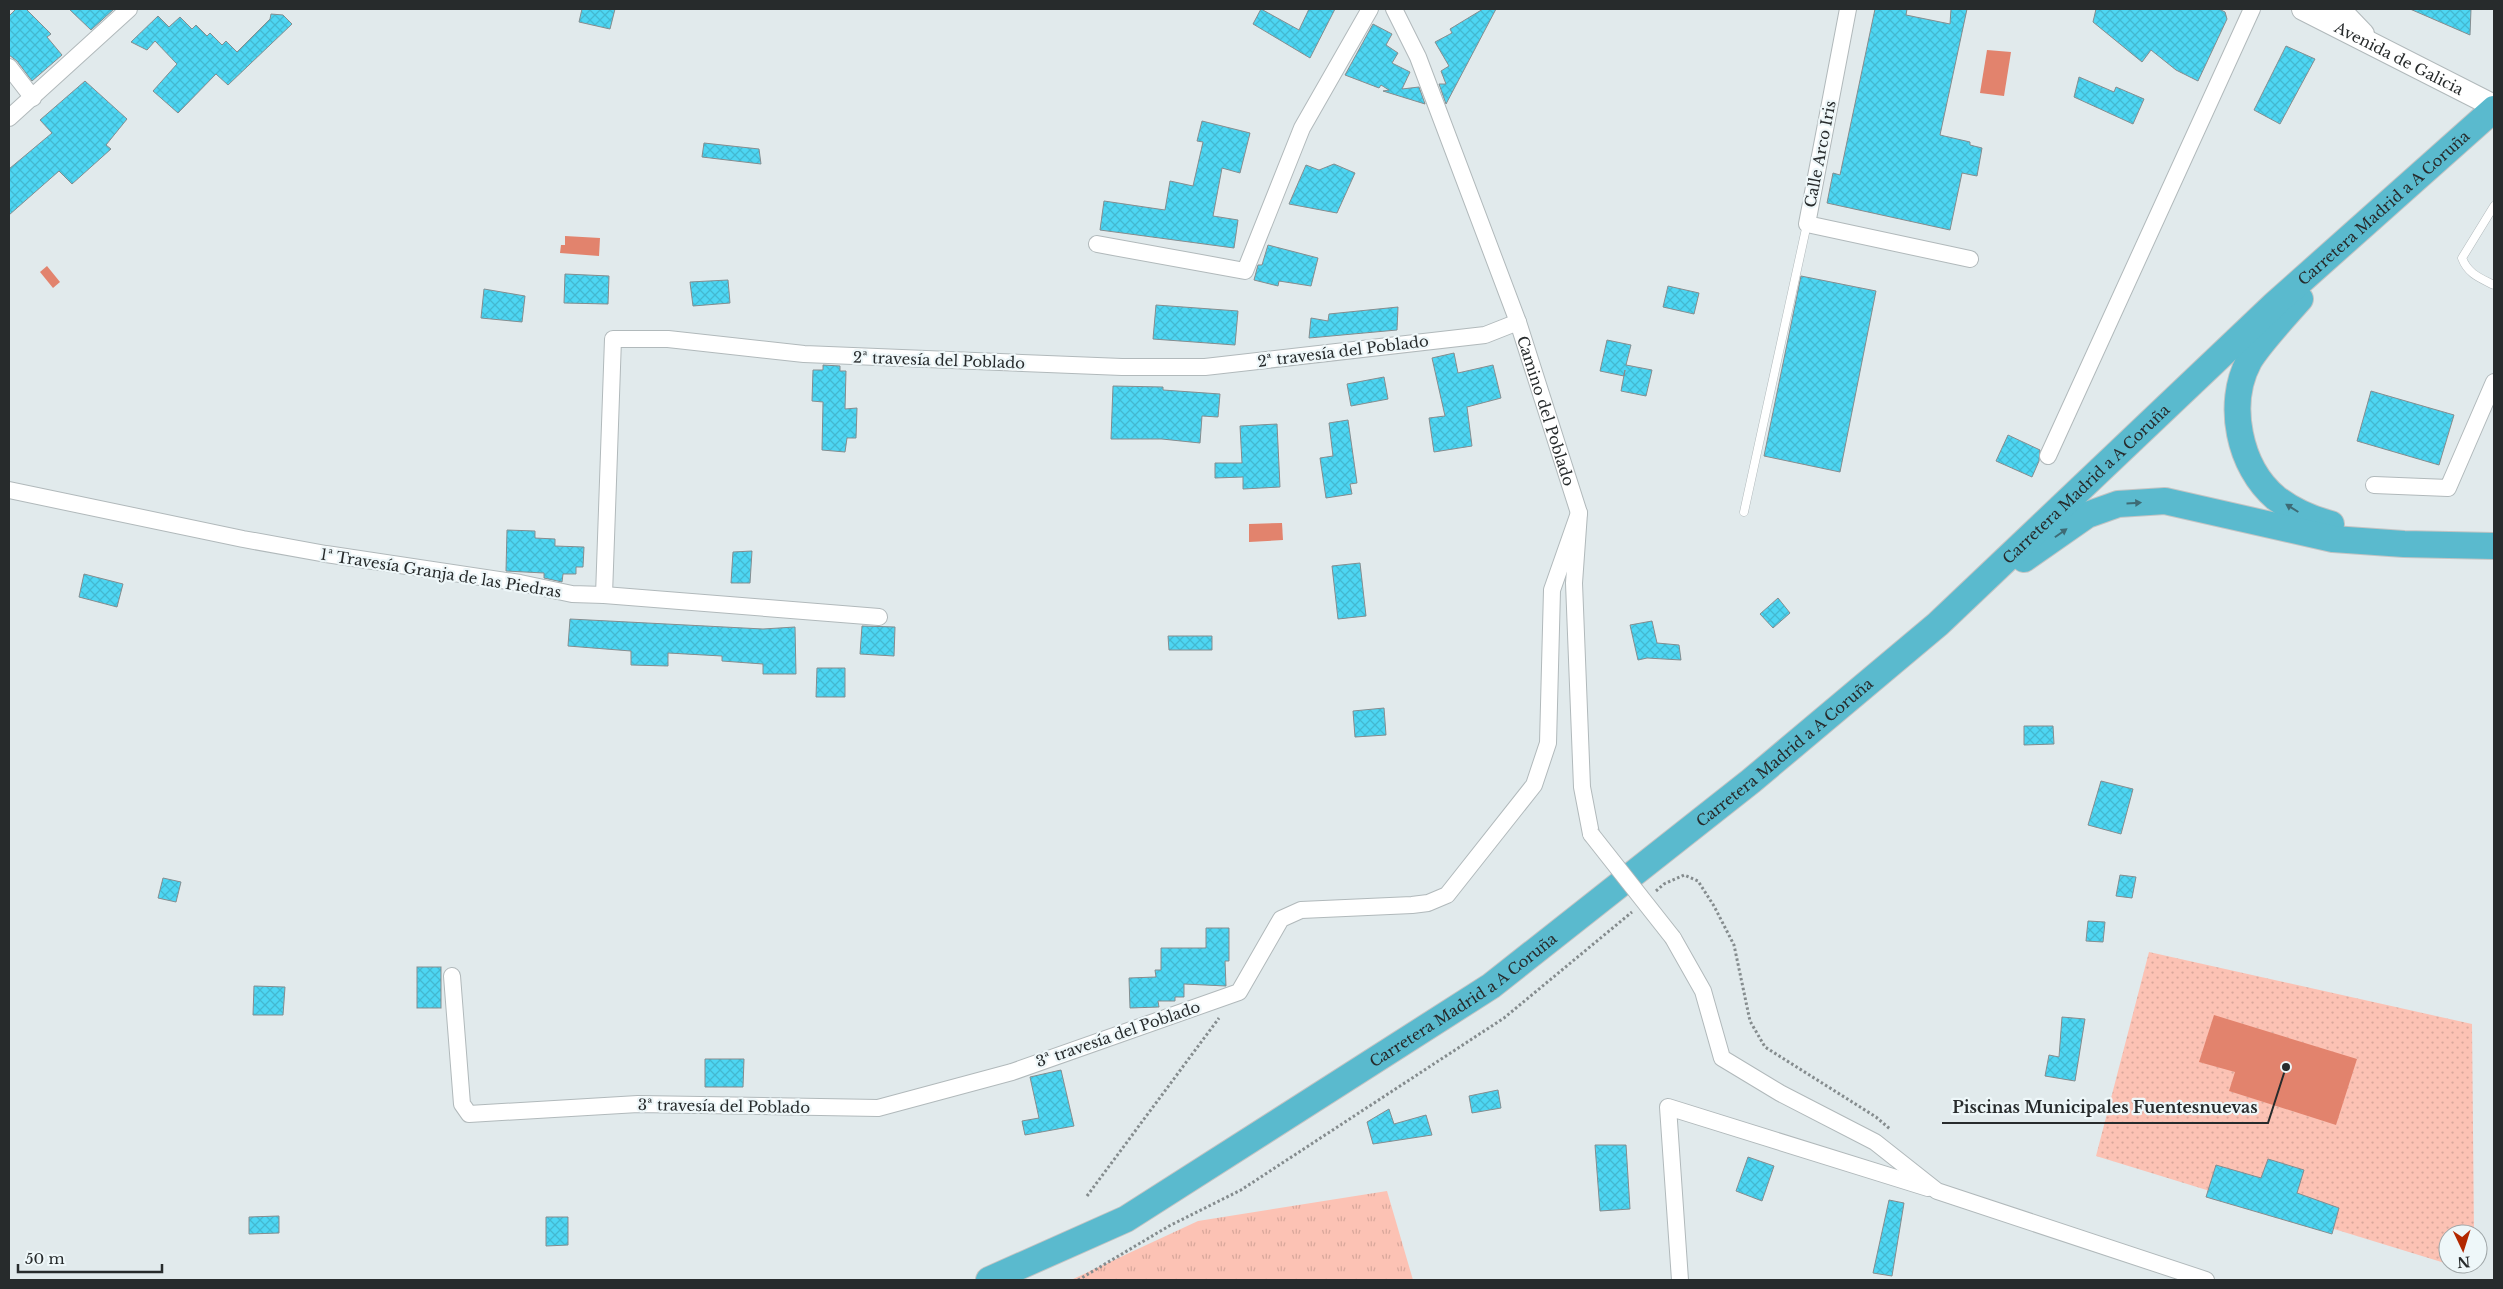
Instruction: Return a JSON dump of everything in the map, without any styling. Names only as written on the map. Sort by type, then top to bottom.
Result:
[{"type":"highway","name":"Carretera Madrid a A Coruña","points":[[989,1280],[1126,1219],[1491,986],[1751,781],[1938,624],[2275,304],[2494,108]]},
{"type":"highway","points":[[2404,544],[2308,518],[2276,498],[2256,477],[2244,451],[2238,421],[2238,396],[2249,361],[2286,315],[2336,259],[2423,171]]},
{"type":"highway","points":[[1938,624],[1992,582],[2087,515],[2118,504],[2165,501],[2333,539],[2404,544],[2494,546]]},
{"type":"main road","name":"Avenida de Galicia","points":[[2303,9],[2494,108]]},
{"type":"main road","points":[[2339,9],[2378,48]]},
{"type":"street","points":[[9,118],[129,9]]},
{"type":"street","points":[[1097,244],[1245,271],[1302,128],[1370,9]]},
{"type":"street","name":"Camino del Poblado","points":[[1394,9],[1418,57],[1518,322],[1579,513],[1574,583],[1576,641],[1582,787],[1591,834],[1673,938],[1703,991],[1722,1058],[1780,1092],[1876,1142],[1937,1191]]},
{"type":"street","name":"Calle Arco Iris","points":[[1848,9],[1807,224],[1970,259]]},
{"type":"street","points":[[2048,456],[2252,9]]},
{"type":"street","points":[[9,67],[33,98]]},
{"type":"street","name":"2ª travesía del Poblado","points":[[604,595],[613,339],[668,339],[804,354],[1122,367],[1205,367],[1485,335],[1518,322]]},
{"type":"street","points":[[2374,485],[2448,488],[2494,382]]},
{"type":"street","name":"1ª Travesía Granja de las Piedras","points":[[9,490],[289,547],[399,566],[520,583],[572,594],[879,617]]},
{"type":"street","points":[[1239,992],[1281,920],[1301,910],[1412,906],[1428,904],[1448,895],[1534,785],[1548,743],[1552,590],[1579,513]]},
{"type":"street","name":"3ª travesía del Poblado","points":[[452,976],[462,1104],[469,1114],[638,1104],[878,1108],[1012,1072],[1239,992]]},
{"type":"street","points":[[1680,1280],[1668,1107],[1937,1191],[2206,1280]]},
{"type":"lane","points":[[2494,206],[2462,258],[2466,268],[2476,276],[2494,285]]},
{"type":"lane","points":[[1744,512],[1807,224]]},
{"type":"path","points":[[1651,895],[1664,884],[1684,875],[1698,881],[1714,906],[1734,945],[1750,1021],[1765,1046],[1876,1117],[1891,1130]]},
{"type":"path","points":[[1078,1280],[1169,1226],[1241,1190],[1504,1018],[1638,907]]},
{"type":"path","points":[[1087,1196],[1239,992]]},
{"type":"green space","points":[[2149,952],[2472,1024],[2474,1224],[2438,1224],[2438,1261],[2096,1156]]},
{"type":"green space","points":[[1387,1191],[1413,1280],[1071,1280],[1198,1221]]},
{"type":"shaded area","points":[[1987,50],[2011,52],[2004,96],[1980,93]]},
{"type":"shaded area","points":[[565,236],[600,238],[599,256],[560,253],[561,245],[565,245]]},
{"type":"shaded area","points":[[47,266],[60,282],[53,288],[40,272]]},
{"type":"shaded area","points":[[1282,523],[1283,540],[1249,542],[1249,524]]},
{"type":"shaded area","points":[[2214,1015],[2357,1059],[2336,1125],[2229,1091],[2235,1072],[2199,1062]]},
{"type":"building","points":[[16,9],[26,9],[51,34],[47,37],[62,55],[32,81],[17,61],[9,55],[9,16]]},
{"type":"building","points":[[69,9],[114,9],[91,30]]},
{"type":"building","points":[[582,9],[615,9],[610,29],[579,22]]},
{"type":"building","points":[[1261,9],[1299,30],[1309,9],[1335,9],[1310,58],[1253,24]]},
{"type":"building","points":[[1483,9],[1496,9],[1446,104],[1439,84],[1446,84],[1441,71],[1449,66],[1435,42],[1452,33],[1450,29]]},
{"type":"building","points":[[1875,9],[1907,9],[1906,15],[1950,24],[1951,9],[1967,9],[1940,135],[1970,142],[1970,145],[1982,148],[1977,176],[1962,173],[1950,230],[1827,203],[1833,173],[1840,175]]},
{"type":"building","points":[[2096,9],[2219,9],[2225,12],[2227,19],[2198,81],[2176,70],[2151,50],[2142,62],[2093,22]]},
{"type":"building","points":[[2410,9],[2471,9],[2470,35]]},
{"type":"building","points":[[271,14],[283,15],[292,24],[228,85],[216,74],[178,113],[153,91],[177,64],[155,41],[147,50],[131,42],[158,16],[169,27],[180,17],[192,29],[196,25],[207,36],[210,33],[222,45],[226,41],[237,52],[270,19]]},
{"type":"building","points":[[1373,24],[1392,34],[1386,45],[1398,53],[1392,63],[1410,72],[1402,89],[1419,87],[1425,104],[1383,91],[1389,90],[1381,85],[1379,88],[1345,75]]},
{"type":"building","points":[[2286,46],[2315,59],[2280,124],[2254,110]]},
{"type":"building","points":[[2079,77],[2114,92],[2116,87],[2144,99],[2133,124],[2074,97]]},
{"type":"building","points":[[85,81],[127,119],[106,145],[111,149],[72,184],[59,171],[9,215],[9,169],[52,133],[40,120]]},
{"type":"building","points":[[1202,121],[1250,133],[1240,173],[1222,168],[1213,216],[1238,220],[1234,248],[1100,230],[1104,201],[1165,210],[1170,181],[1193,186],[1203,142],[1197,141]]},
{"type":"building","points":[[704,143],[759,149],[761,164],[702,157]]},
{"type":"building","points":[[1334,164],[1355,173],[1337,213],[1289,204],[1306,165],[1319,170]]},
{"type":"building","points":[[1268,245],[1318,258],[1311,286],[1279,281],[1278,286],[1254,280],[1258,265],[1262,265]]},
{"type":"building","points":[[565,274],[609,276],[608,304],[564,303]]},
{"type":"building","points":[[1801,276],[1876,291],[1840,472],[1764,456]]},
{"type":"building","points":[[728,280],[730,303],[693,306],[690,282]]},
{"type":"building","points":[[1668,286],[1699,293],[1694,314],[1663,307]]},
{"type":"building","points":[[484,289],[525,296],[522,322],[481,318]]},
{"type":"building","points":[[1156,305],[1238,311],[1235,345],[1153,339]]},
{"type":"building","points":[[1398,307],[1397,330],[1309,338],[1311,318],[1328,321],[1329,314]]},
{"type":"building","points":[[1607,340],[1631,345],[1626,365],[1652,370],[1646,396],[1621,391],[1624,376],[1600,371]]},
{"type":"building","points":[[1454,353],[1458,373],[1493,365],[1501,398],[1467,407],[1472,446],[1434,452],[1429,418],[1445,416],[1432,358]]},
{"type":"building","points":[[823,365],[840,366],[840,371],[846,371],[845,409],[857,408],[856,438],[847,438],[845,452],[822,450],[823,402],[812,401],[813,370],[823,370]]},
{"type":"building","points":[[1384,377],[1388,399],[1351,406],[1347,384]]},
{"type":"building","points":[[1113,386],[1163,387],[1163,390],[1220,394],[1218,417],[1202,416],[1200,443],[1162,439],[1111,439]]},
{"type":"building","points":[[2371,391],[2454,415],[2439,465],[2357,441]]},
{"type":"building","points":[[1348,420],[1357,483],[1350,484],[1352,494],[1326,498],[1320,458],[1333,456],[1329,423]]},
{"type":"building","points":[[1277,424],[1280,487],[1243,489],[1243,477],[1215,478],[1215,463],[1242,463],[1240,426]]},
{"type":"building","points":[[2008,435],[2040,450],[2039,461],[2032,477],[1996,461]]},
{"type":"building","points":[[507,530],[535,531],[535,538],[555,539],[555,546],[584,547],[583,567],[576,567],[576,574],[563,574],[562,582],[544,578],[544,573],[506,571]]},
{"type":"building","points":[[752,551],[750,583],[731,583],[733,552]]},
{"type":"building","points":[[1360,563],[1366,616],[1338,619],[1332,566]]},
{"type":"building","points":[[84,574],[123,584],[117,607],[79,597]]},
{"type":"building","points":[[1778,598],[1790,613],[1773,628],[1760,614]]},
{"type":"building","points":[[570,619],[763,629],[795,627],[796,674],[763,674],[763,664],[722,661],[722,656],[668,653],[668,666],[631,665],[631,651],[568,646]]},
{"type":"building","points":[[1652,621],[1657,643],[1679,645],[1681,660],[1647,658],[1638,660],[1630,625]]},
{"type":"building","points":[[862,626],[895,627],[894,656],[860,654]]},
{"type":"building","points":[[1168,636],[1212,636],[1212,650],[1169,650]]},
{"type":"building","points":[[817,668],[845,668],[845,697],[816,697]]},
{"type":"building","points":[[1384,708],[1386,735],[1355,737],[1353,711]]},
{"type":"building","points":[[2024,726],[2053,726],[2054,744],[2024,745]]},
{"type":"building","points":[[2101,781],[2133,789],[2121,834],[2088,825]]},
{"type":"building","points":[[2120,875],[2136,877],[2132,898],[2116,896]]},
{"type":"building","points":[[163,878],[181,882],[176,902],[158,898]]},
{"type":"building","points":[[2088,921],[2105,922],[2103,942],[2086,941]]},
{"type":"building","points":[[1206,928],[1229,928],[1229,961],[1225,961],[1226,986],[1184,984],[1184,997],[1175,997],[1175,1001],[1158,1001],[1159,1007],[1130,1008],[1129,978],[1156,977],[1155,970],[1161,970],[1161,948],[1206,948]]},
{"type":"building","points":[[417,967],[441,967],[441,1008],[417,1008]]},
{"type":"building","points":[[254,986],[285,987],[283,1015],[253,1015]]},
{"type":"building","points":[[2062,1017],[2085,1019],[2075,1081],[2045,1076],[2049,1055],[2059,1057]]},
{"type":"building","points":[[705,1059],[744,1059],[743,1087],[705,1087]]},
{"type":"building","points":[[1061,1070],[1074,1126],[1025,1135],[1022,1121],[1039,1118],[1030,1077]]},
{"type":"building","points":[[1498,1090],[1501,1108],[1472,1113],[1469,1096]]},
{"type":"building","points":[[1389,1109],[1394,1124],[1426,1115],[1432,1135],[1373,1144],[1367,1122]]},
{"type":"building","points":[[1595,1145],[1626,1145],[1630,1209],[1600,1211]]},
{"type":"building","points":[[1748,1157],[1774,1166],[1762,1201],[1736,1191]]},
{"type":"building","points":[[2268,1159],[2304,1170],[2297,1193],[2339,1208],[2332,1234],[2206,1197],[2216,1165],[2261,1178]]},
{"type":"building","points":[[1889,1200],[1904,1203],[1892,1276],[1873,1273]]},
{"type":"building","points":[[279,1216],[279,1233],[249,1234],[249,1217]]},
{"type":"building","points":[[546,1217],[568,1217],[568,1245],[546,1246]]},
{"type":"place","name":"Piscinas Municipales Fuentesnuevas","points":[[2286,1067]]}]
